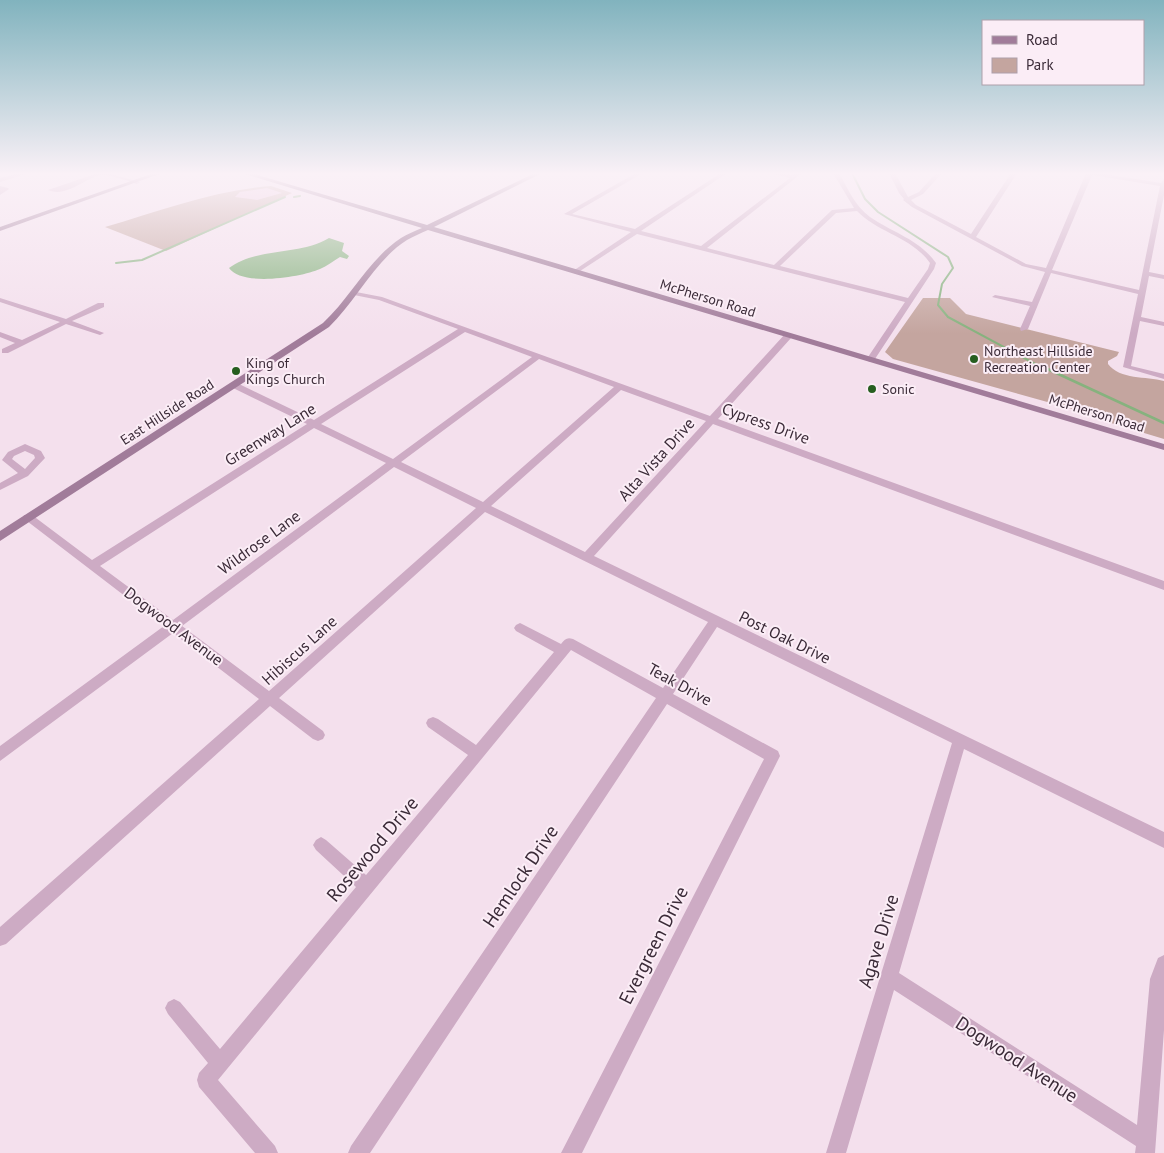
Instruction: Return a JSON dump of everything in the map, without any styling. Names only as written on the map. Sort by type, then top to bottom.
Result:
[{"type":"main road","name":"McPherson Road","points":[[426,227],[1164,447]]},
{"type":"main road","name":"East Hillside Road","points":[[0,537],[326,325],[340,314],[388,252],[404,239],[426,227]]},
{"type":"street","points":[[619,227],[910,301]]},
{"type":"street","points":[[575,272],[642,227]]},
{"type":"street","points":[[703,248],[730,227]]},
{"type":"street","points":[[775,266],[817,227]]},
{"type":"street","points":[[870,360],[931,269],[933,263],[930,257],[885,227]]},
{"type":"street","points":[[951,227],[1024,265],[1047,272],[1142,293]]},
{"type":"street","points":[[972,238],[979,227]]},
{"type":"street","points":[[1024,329],[1067,227]]},
{"type":"street","points":[[1158,227],[1126,367],[1164,377]]},
{"type":"street","points":[[1146,274],[1164,278]]},
{"type":"street","name":"Cypress Drive","points":[[356,294],[380,298],[464,328],[1164,586]]},
{"type":"street","points":[[995,297],[1034,305]]},
{"type":"street","points":[[0,300],[100,333]]},
{"type":"street","points":[[5,351],[101,305]]},
{"type":"street","points":[[1137,318],[1164,324]]},
{"type":"street","name":"Greenway Lane","points":[[92,565],[464,328]]},
{"type":"street","points":[[0,334],[22,343]]},
{"type":"street","name":"Alta Vista Drive","points":[[586,558],[788,336]]},
{"type":"street","name":"Wildrose Lane","points":[[0,754],[538,356]]},
{"type":"street","name":"Post Oak Drive","points":[[234,385],[1164,840]]},
{"type":"street","name":"Hibiscus Lane","points":[[0,938],[620,386]]},
{"type":"street","points":[[0,487],[25,474]]},
{"type":"street","name":"Dogwood Avenue","points":[[28,518],[174,625],[318,735]]},
{"type":"street","name":"Hemlock Drive","points":[[358,1153],[715,621]]},
{"type":"street","name":"Teak Drive","points":[[520,628],[566,647],[665,696],[773,756]]},
{"type":"street","name":"Rosewood Drive","points":[[268,1153],[206,1080],[566,647]]},
{"type":"street","points":[[432,723],[477,753]]},
{"type":"street","name":"Agave Drive","points":[[836,1153],[960,741]]},
{"type":"street","name":"Evergreen Drive","points":[[571,1153],[773,756]]},
{"type":"street","points":[[321,845],[367,886]]},
{"type":"street","points":[[1145,1147],[1159,980],[1164,964]]},
{"type":"street","name":"Dogwood Avenue","points":[[890,977],[1145,1147]]},
{"type":"street","points":[[174,1008],[220,1063]]},
{"type":"green space","points":[[106,227],[219,227],[166,251]]},
{"type":"green space","points":[[923,298],[950,298],[966,314],[1119,352],[1117,356],[1108,361],[1108,364],[1119,373],[1164,381],[1164,439],[1101,420],[1076,410],[893,359],[885,352]]},
{"type":"shaded area","points":[[329,238],[344,243],[342,251],[349,256],[347,259],[340,257],[323,268],[311,272],[273,279],[246,277],[236,274],[229,268],[240,261],[252,257],[305,247]]},
{"type":"waterway","points":[[116,263],[142,260],[217,227]]},
{"type":"waterway","points":[[901,227],[948,257],[953,268],[942,284],[938,305],[948,317],[1041,367]]},
{"type":"waterway","points":[[1039,365],[1164,423]]},
{"type":"place","name":"Northeast Hillside Recreation Center","points":[[974,359]]},
{"type":"place","name":"King of Kings Church","points":[[236,371]]},
{"type":"place","name":"Sonic","points":[[872,389]]}]
